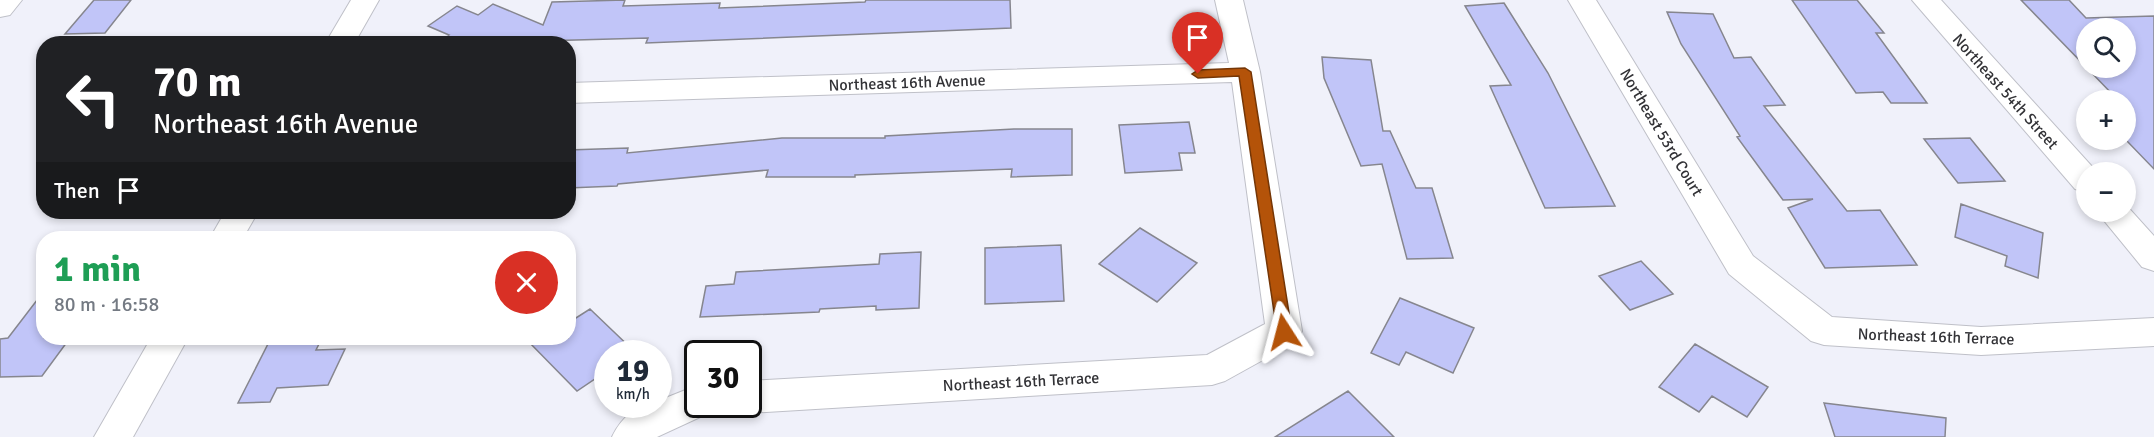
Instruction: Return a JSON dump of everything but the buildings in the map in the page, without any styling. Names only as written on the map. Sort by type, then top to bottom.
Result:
[{"type":"street","points":[[0,9],[8,0]]},
{"type":"street","points":[[344,36],[365,0]]},
{"type":"street","points":[[1229,0],[1245,72]]},
{"type":"street","name":"Northeast 53rd Court","points":[[1582,0],[1742,265]]},
{"type":"street","name":"Northeast 54th Street","points":[[1926,0],[2076,171]]},
{"type":"street","name":"Northeast 16th Avenue","points":[[576,93],[1245,72]]},
{"type":"street","name":"Northeast 16th Terrace","points":[[762,396],[1212,370],[1284,332],[1245,72]]},
{"type":"street","points":[[2122,222],[2154,258]]},
{"type":"street","name":"Northeast 16th Terrace","points":[[1742,265],[1824,331],[1982,341],[2154,332]]},
{"type":"street","points":[[113,437],[166,345]]},
{"type":"street","points":[[633,433],[684,408]]},
{"type":"route","points":[[1198,74],[1245,72],[1284,332]]}]
